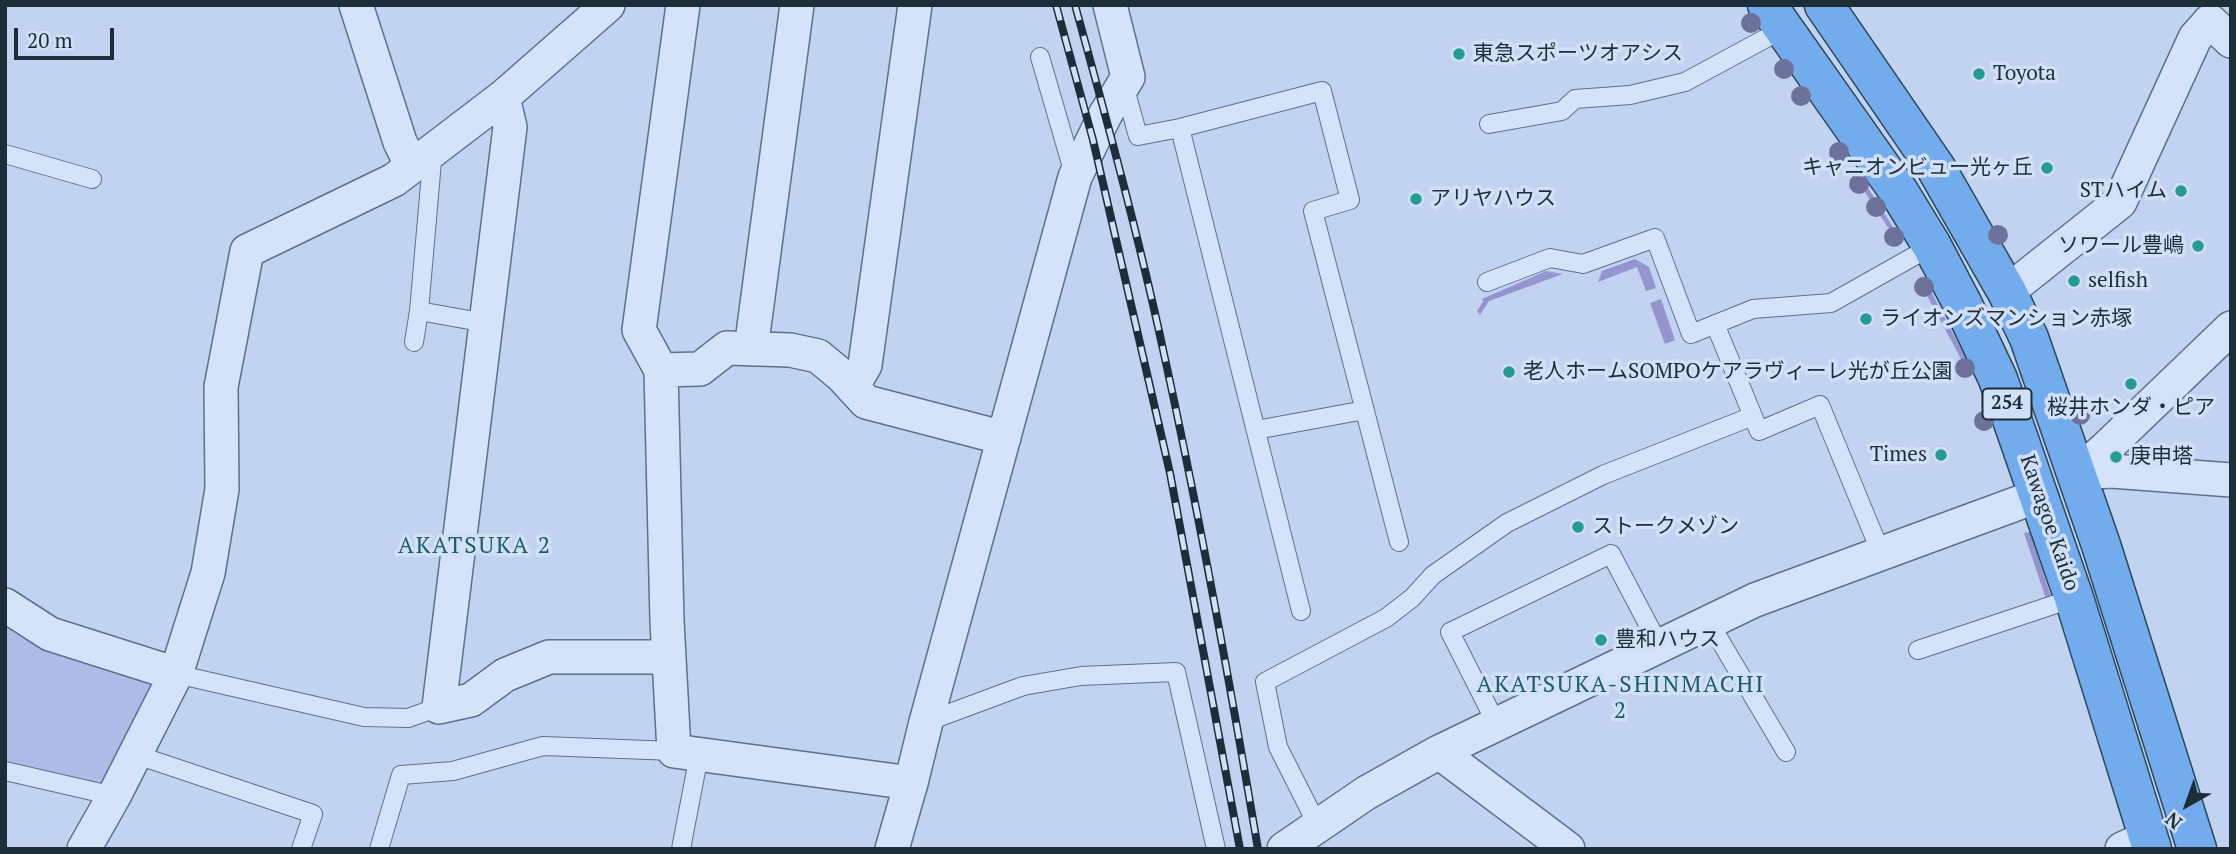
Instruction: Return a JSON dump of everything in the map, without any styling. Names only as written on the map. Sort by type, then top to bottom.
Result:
[{"type":"highway","name":"Kawagoe Kaido","points":[[1824,5],[1936,168],[2007,292],[2029,338],[2077,473],[2197,849]]},
{"type":"highway","name":"Kawagoe Kaido","points":[[1775,17],[1899,192],[1964,305],[1998,379],[2074,598],[2141,845]]},
{"type":"street","points":[[356,5],[400,142],[423,158]]},
{"type":"street","points":[[83,849],[114,796],[176,674],[208,573],[222,489],[221,387],[247,251],[394,180],[503,97],[608,5]]},
{"type":"street","points":[[683,5],[639,330],[662,370],[669,657],[687,753],[911,783]]},
{"type":"street","points":[[751,349],[797,5]]},
{"type":"street","points":[[852,387],[865,365],[915,5]]},
{"type":"street","points":[[892,849],[1075,177],[1105,115],[1128,77],[1110,5]]},
{"type":"street","points":[[2007,292],[2120,202],[2195,37],[2210,21],[2231,41]]},
{"type":"street","points":[[503,97],[510,127],[439,707],[471,700],[505,675],[549,657],[669,657]]},
{"type":"street","points":[[2077,473],[2231,328]]},
{"type":"street","points":[[662,370],[700,369],[727,348],[790,350],[818,356],[842,376],[866,402],[1004,438]]},
{"type":"street","points":[[2077,473],[2112,471],[2231,480]]},
{"type":"street","points":[[1286,848],[1366,793],[1439,752],[1755,600],[2040,495]]},
{"type":"street","points":[[5,605],[50,634],[176,674]]},
{"type":"street","points":[[1439,752],[1568,849]]},
{"type":"lane","points":[[1489,124],[1562,111],[1575,99],[1630,95],[1685,82],[1775,17]]},
{"type":"lane","points":[[1040,57],[1075,177]]},
{"type":"lane","points":[[1124,85],[1138,136],[1180,128],[1322,91],[1350,201],[1313,211],[1399,542]]},
{"type":"lane","points":[[1180,128],[1301,611]]},
{"type":"lane","points":[[5,154],[92,179]]},
{"type":"lane","points":[[414,342],[419,311],[423,158]]},
{"type":"lane","points":[[1487,282],[1550,258],[1583,264],[1655,238],[1691,334],[1754,309],[1830,303],[1932,246]]},
{"type":"lane","points":[[419,311],[486,324]]},
{"type":"lane","points":[[1715,324],[1759,431],[1820,405],[1881,553]]},
{"type":"lane","points":[[1256,430],[1365,410]]},
{"type":"lane","points":[[1318,825],[1278,747],[1265,682],[1386,618],[1412,598],[1433,575],[1507,523],[1603,475],[1753,416]]},
{"type":"lane","points":[[1496,723],[1450,632],[1611,554],[1659,645]]},
{"type":"lane","points":[[1918,650],[2074,598]]},
{"type":"lane","points":[[1709,622],[1786,752]]},
{"type":"lane","points":[[926,722],[1023,686],[1082,676],[1176,672],[1216,849]]},
{"type":"lane","points":[[176,674],[364,717],[408,718],[439,707]]},
{"type":"lane","points":[[379,849],[401,775],[453,771],[542,746],[687,753],[681,849]]},
{"type":"lane","points":[[134,754],[313,814],[301,849]]},
{"type":"lane","points":[[5,771],[114,796]]},
{"type":"shaded area","points":[[1856,169],[1900,238],[1896,240],[1852,172]]},
{"type":"shaded area","points":[[1635,259],[1649,267],[1656,288],[1646,291],[1637,267],[1598,282],[1602,271]]},
{"type":"shaded area","points":[[1546,271],[1563,274],[1489,301],[1480,315],[1477,311],[1482,299]]},
{"type":"shaded area","points":[[1923,276],[1971,368],[1967,370],[1918,279]]},
{"type":"shaded area","points":[[1661,299],[1675,340],[1665,344],[1650,303]]},
{"type":"shaded area","points":[[2030,532],[2052,600],[2047,602],[2024,533]]},
{"type":"shaded area","points":[[5,612],[151,674],[156,691],[106,787],[5,763]]},
{"type":"railway","points":[[1056,5],[1093,140],[1170,473],[1240,849]]},
{"type":"railway","points":[[1075,5],[1111,136],[1164,354],[1214,601],[1258,849]]},
{"type":"place","name":"東急スポーツオアシス","points":[[1459,54]]},
{"type":"place","name":"Toyota","points":[[1979,74]]},
{"type":"place","name":"キャニオンビュー光ヶ丘","points":[[2047,168]]},
{"type":"place","name":"STハイム","points":[[2181,191]]},
{"type":"place","name":"アリヤハウス","points":[[1416,199]]},
{"type":"place","name":"ソワール豊嶋","points":[[2198,246]]},
{"type":"place","name":"selfish","points":[[2074,281]]},
{"type":"place","name":"ライオンズマンション赤塚","points":[[1866,319]]},
{"type":"place","name":"老人ホームSOMPOケアラヴィーレ光が丘公園","points":[[1509,372]]},
{"type":"place","name":"桜井ホンダ・ピア","points":[[2131,384]]},
{"type":"place","name":"Times","points":[[1941,455]]},
{"type":"place","name":"庚申塔","points":[[2116,457]]},
{"type":"place","name":"ストークメゾン","points":[[1578,527]]},
{"type":"place","name":"豊和ハウス","points":[[1601,640]]},
{"type":"district","name":"AKATSUKA 2","points":[[475,546]]},
{"type":"district","name":"AKATSUKA-SHINMACHI 2","points":[[1621,698]]}]
